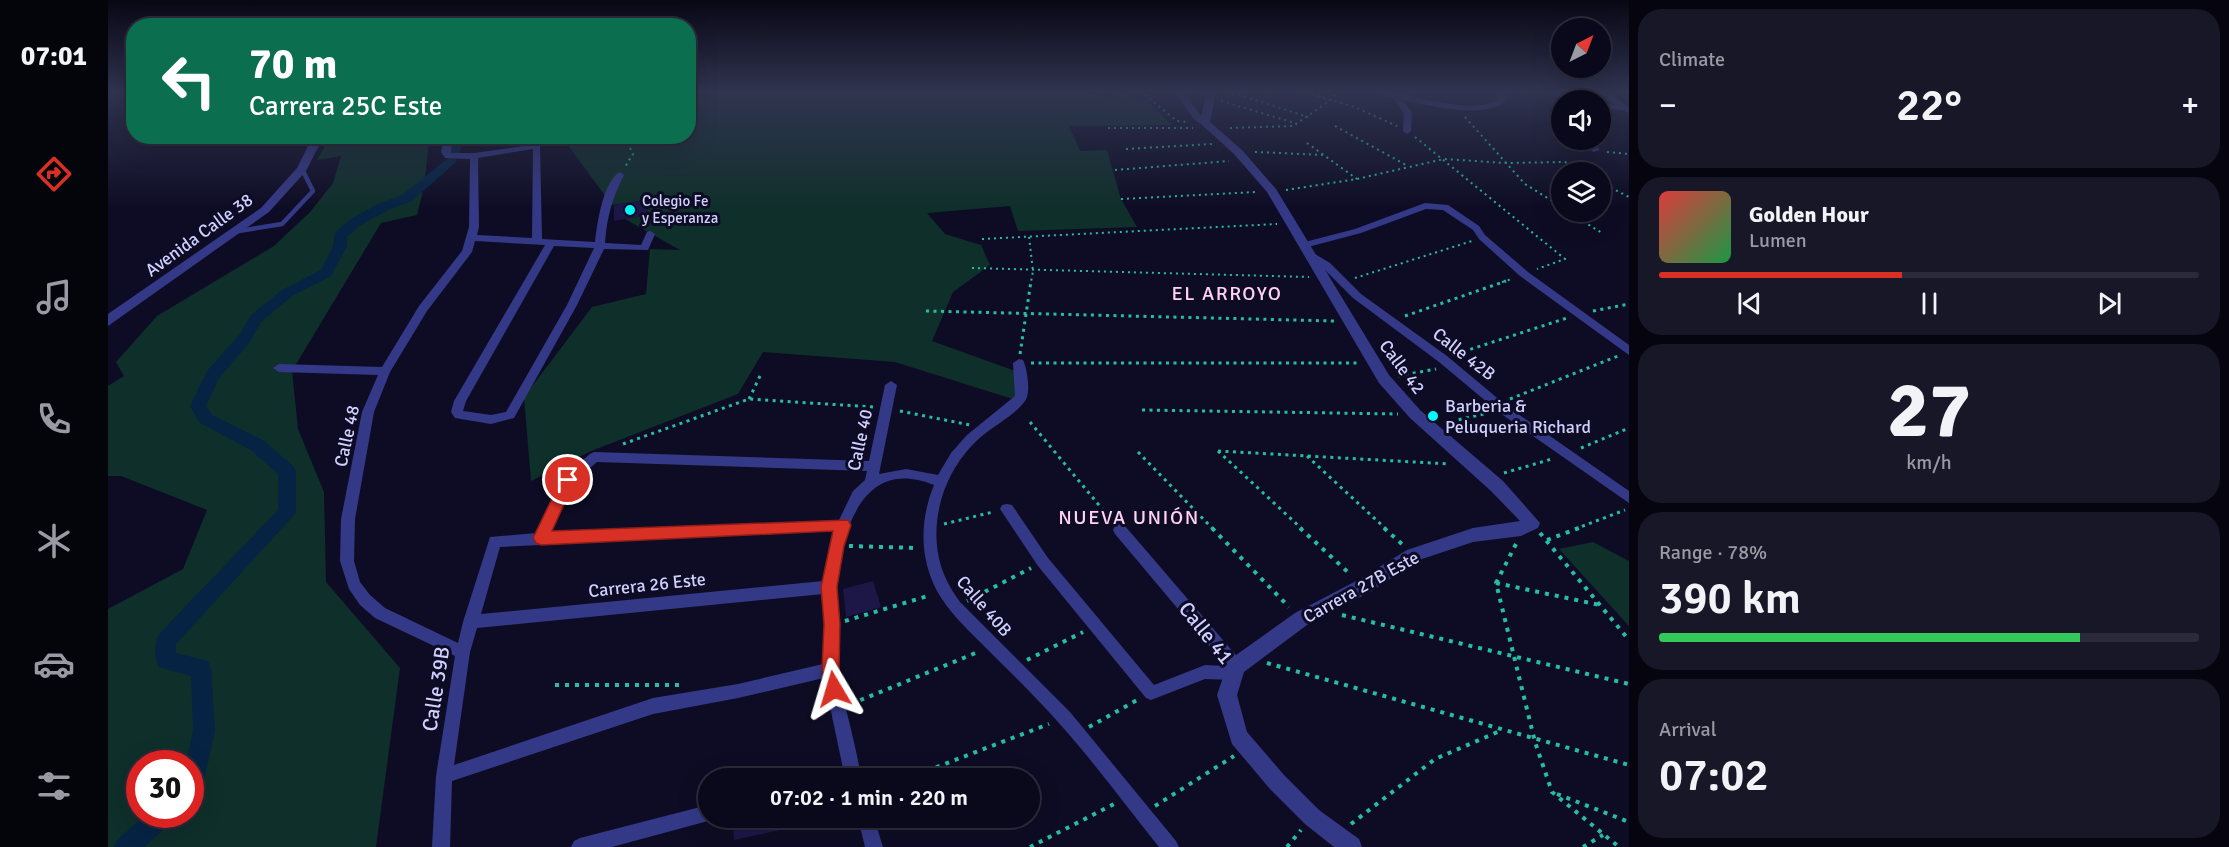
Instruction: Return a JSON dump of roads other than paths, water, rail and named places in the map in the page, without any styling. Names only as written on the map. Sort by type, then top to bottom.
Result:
[{"type":"street","name":"Calle 42","points":[[1214,131],[1237,151],[1276,197],[1289,223],[1307,249],[1348,322],[1384,379],[1415,414],[1470,465],[1497,486],[1529,525]]},
{"type":"street","name":"Avenida Calle 38","points":[[108,321],[239,231],[265,210],[302,169],[316,144]]},
{"type":"street","points":[[446,144],[445,152],[448,156],[458,157],[537,146],[537,242]]},
{"type":"street","name":"Calle 48","points":[[463,652],[380,613],[364,600],[354,585],[347,561],[348,519],[368,412],[385,370],[423,309],[467,252],[474,227],[474,156]]},
{"type":"street","points":[[551,243],[460,401],[457,412],[459,415],[487,420],[502,419],[510,415],[572,305],[600,246],[602,218],[609,196],[620,175]]},
{"type":"street","points":[[1307,249],[1425,207],[1445,207],[1476,228],[1482,237],[1524,274],[1629,352]]},
{"type":"street","points":[[471,238],[645,248],[650,234]]},
{"type":"street","name":"Calle 42B","points":[[1307,249],[1357,297],[1448,362],[1501,407],[1629,498]]},
{"type":"street","name":"Calle 40B","points":[[1019,363],[1021,397],[982,428],[957,455],[941,482],[930,527],[928,548],[932,567],[943,592],[955,607],[1064,717],[1170,847]]},
{"type":"street","points":[[279,368],[385,370]]},
{"type":"street","name":"Calle 40","points":[[847,768],[830,669],[832,624],[829,587],[836,546],[843,525],[858,495],[871,482],[891,385]]},
{"type":"street","points":[[843,525],[541,538],[568,480],[594,457],[874,466]]},
{"type":"street","points":[[871,482],[887,475],[906,472],[924,475],[941,482]]},
{"type":"street","points":[[1007,509],[1043,562],[1151,693],[1205,672],[1239,666]]},
{"type":"street","name":"Carrera 27B Este","points":[[1239,666],[1301,619],[1364,586],[1413,555],[1473,535],[1529,525]]},
{"type":"street","name":"Calle 41","points":[[1120,530],[1239,666],[1227,695],[1239,737],[1312,817],[1344,841]]},
{"type":"street","name":"Calle 39B","points":[[441,847],[444,776],[463,652],[495,541],[541,538]]},
{"type":"street","name":"Carrera 26 Este","points":[[470,622],[829,587]]},
{"type":"street","points":[[444,776],[653,706],[738,691],[830,669]]},
{"type":"street","points":[[580,847],[698,816]]},
{"type":"street","points":[[869,828],[874,847]]},
{"type":"lane","points":[[239,231],[282,224],[313,191],[302,169]]},
{"type":"waterway","points":[[454,152],[456,144]]},
{"type":"waterway","points":[[200,750],[204,731],[201,668],[166,660],[166,641],[287,513],[287,471],[257,445],[206,419],[198,406],[213,375],[245,338],[256,319],[287,293],[326,273],[340,246],[340,236],[354,223],[383,207],[407,198],[451,160]]},
{"type":"waterway","points":[[126,847],[148,828]]},
{"type":"place","name":"Colegio Fe y Esperanza","points":[[630,210]]},
{"type":"place","name":"Barberia & Peluqueria Richard","points":[[1433,416]]},
{"type":"district","name":"EL ARROYO","points":[[1227,293]]},
{"type":"district","name":"NUEVA UNIÓN","points":[[1129,517]]}]
